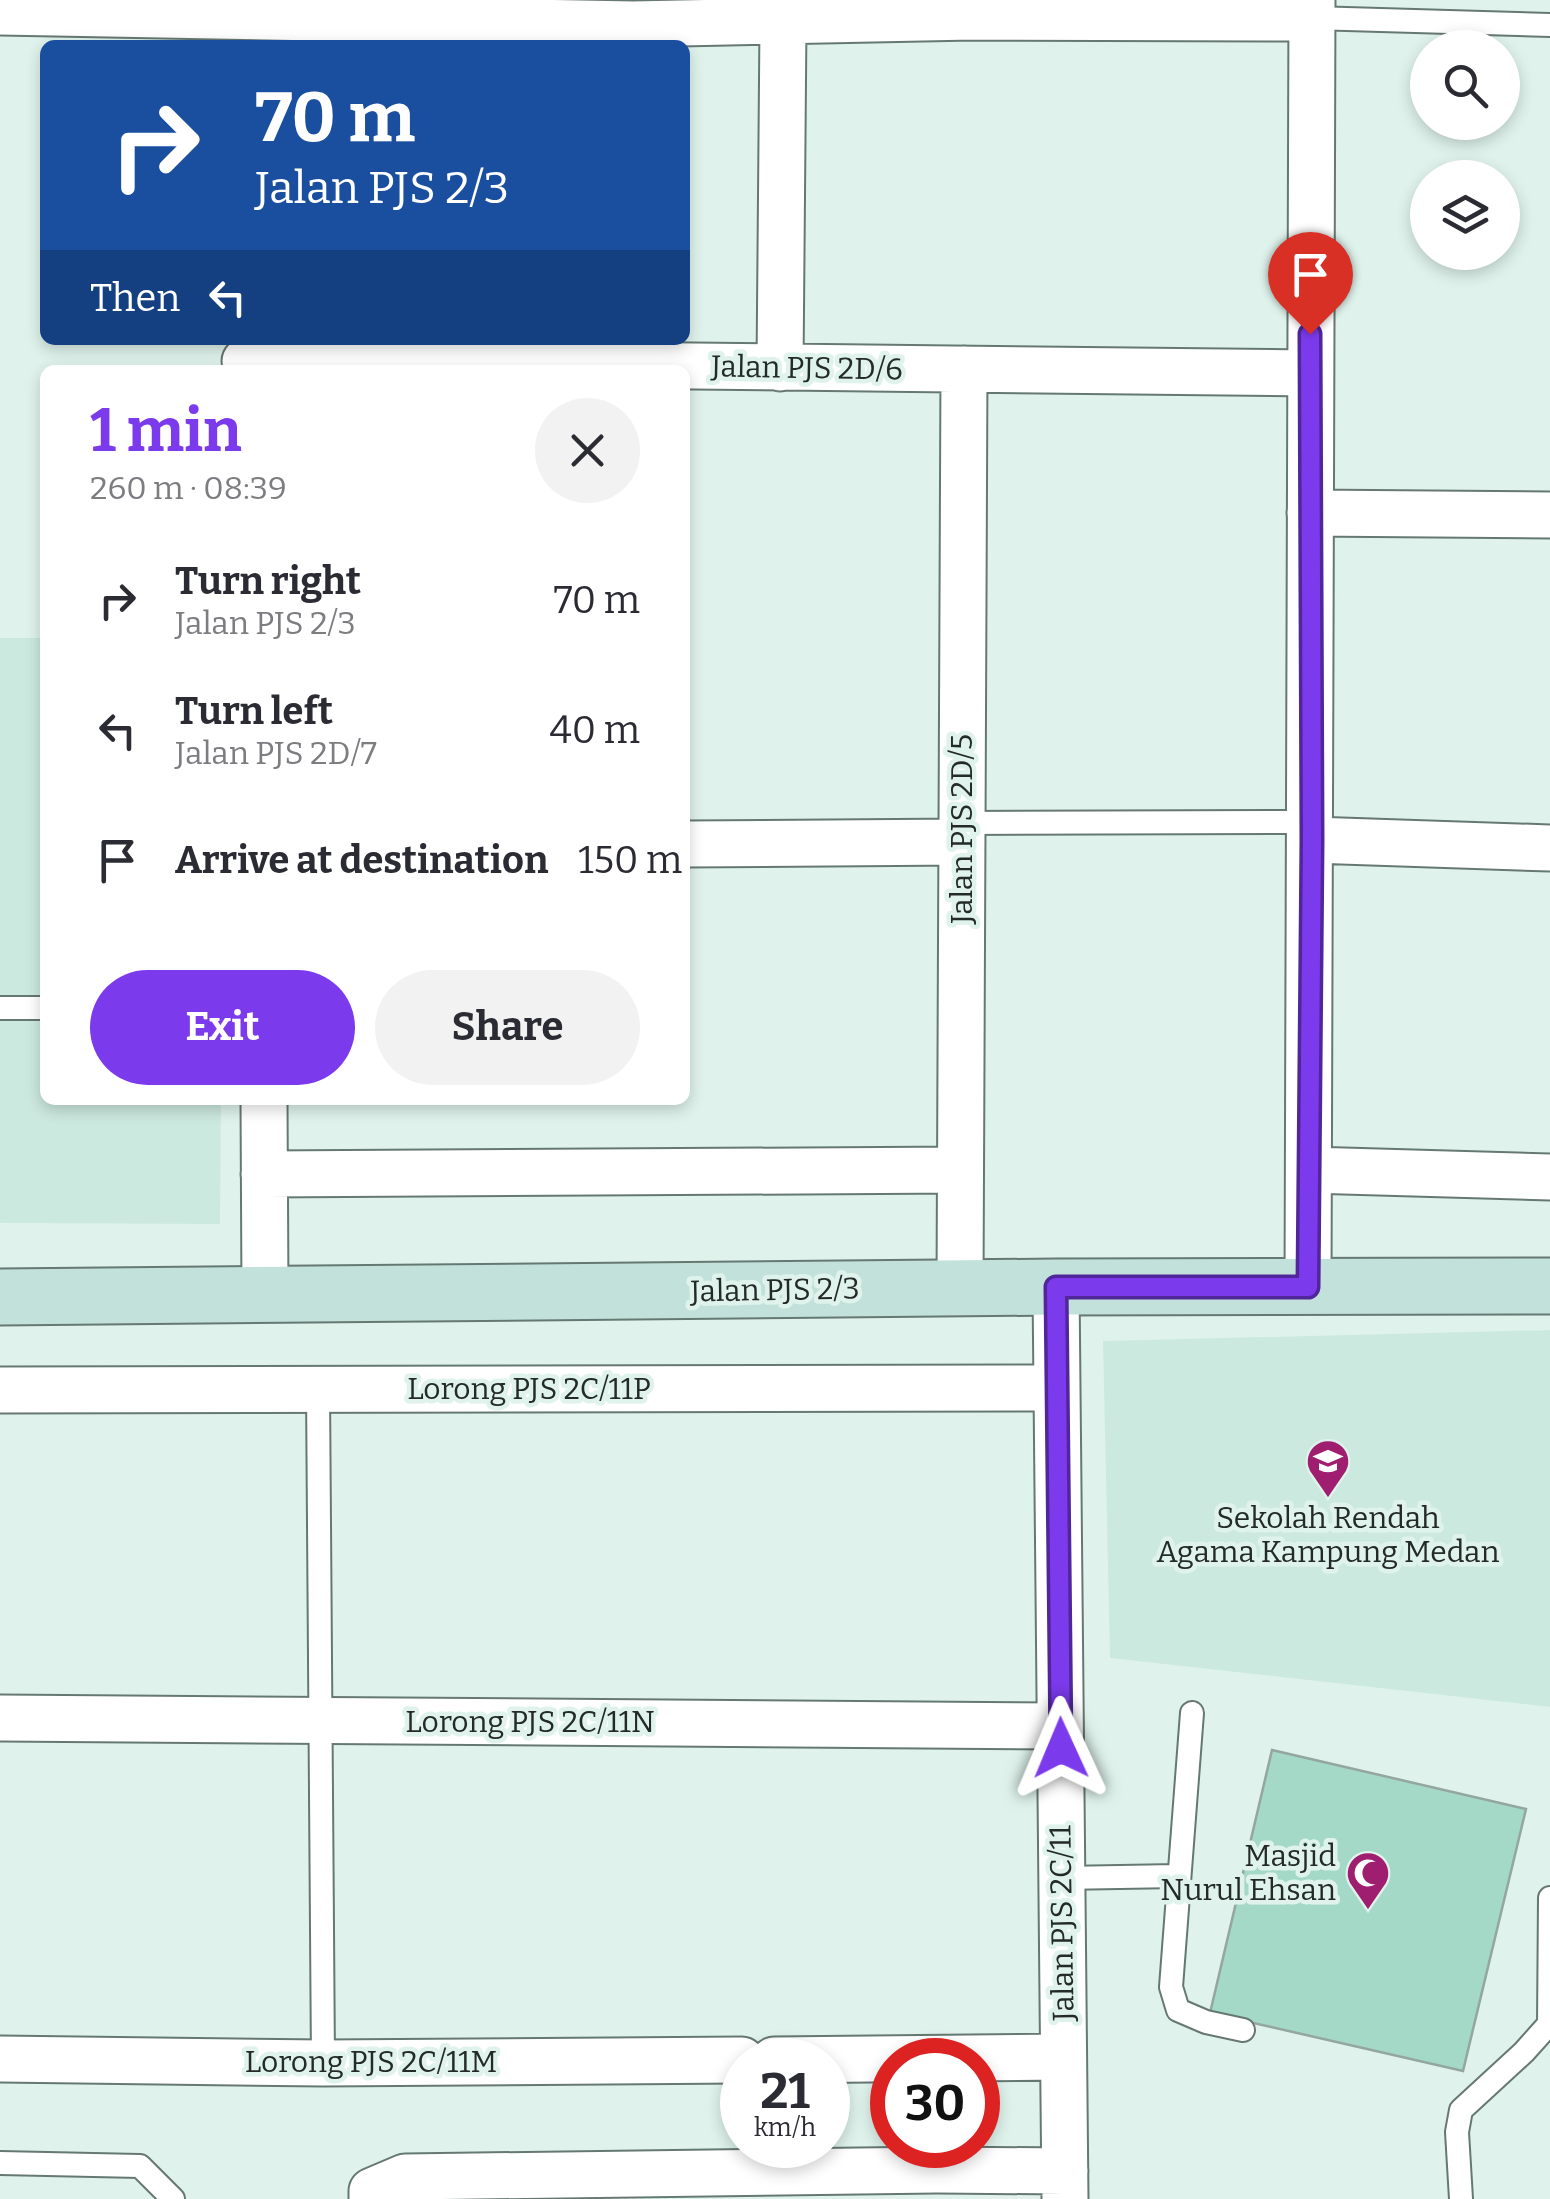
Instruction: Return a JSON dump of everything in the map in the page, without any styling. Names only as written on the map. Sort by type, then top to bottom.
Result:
[{"type":"street","points":[[0,12],[237,32],[633,12],[783,23],[972,9],[1312,9],[1308,1287]]},
{"type":"street","points":[[780,368],[783,23]]},
{"type":"street","name":"Jalan PJS 2D/6","points":[[245,357],[634,365]]},
{"type":"street","name":"Jalan PJS 2D/6","points":[[690,366],[1310,373]]},
{"type":"street","name":"Jalan PJS 2D/5","points":[[960,1288],[964,369]]},
{"type":"street","points":[[1310,512],[1550,515]]},
{"type":"street","points":[[1312,831],[1550,848]]},
{"type":"street","points":[[690,844],[962,832]]},
{"type":"street","points":[[264,1105],[265,1294]]},
{"type":"street","points":[[264,1174],[959,1170]]},
{"type":"street","points":[[1309,1170],[1550,1177]]},
{"type":"street","name":"Jalan PJS 2/3","points":[[0,1297],[1550,1286]]},
{"type":"street","name":"Jalan PJS 2C/11","points":[[1056,1287],[1065,2185]]},
{"type":"street","name":"Lorong PJS 2C/11P","points":[[0,1390],[1057,1388]]},
{"type":"street","name":"Lorong PJS 2C/11N","points":[[0,1718],[1060,1726]]},
{"type":"street","points":[[850,2059],[1064,2057]]},
{"type":"street","name":"Lorong PJS 2C/11M","points":[[0,2060],[720,2060]]},
{"type":"street","points":[[372,2199],[372,2191],[406,2177],[938,2170],[1065,2185]]},
{"type":"lane","points":[[1312,9],[1550,25]]},
{"type":"lane","points":[[962,832],[1312,831]]},
{"type":"lane","points":[[0,1008],[40,1008]]},
{"type":"lane","points":[[318,1389],[323,2063]]},
{"type":"lane","points":[[1192,1713],[1171,1987],[1178,2010],[1206,2022],[1244,2030]]},
{"type":"lane","points":[[1062,1878],[1177,1876]]},
{"type":"lane","points":[[1461,2199],[1457,2132],[1461,2110],[1549,2024],[1550,1898]]},
{"type":"lane","points":[[0,2162],[140,2166],[173,2199]]},
{"type":"shaded area","points":[[0,638],[40,638],[40,1105],[221,1105],[220,1224],[0,1223]]},
{"type":"shaded area","name":"Sekolah Rendah Agama Kampung Medan","points":[[1550,1330],[1550,1707],[1110,1658],[1103,1341]]},
{"type":"building","name":"Masjid Nurul Ehsan","points":[[1272,1750],[1526,1809],[1463,2071],[1210,2013]]},
{"type":"place","name":"Sekolah Rendah Agama Kampung Medan","points":[[1328,1499]]},
{"type":"place","name":"Masjid Nurul Ehsan","points":[[1368,1911]]},
{"type":"route","points":[[1061,1748],[1056,1287],[1308,1287],[1312,840],[1310,334]]}]
